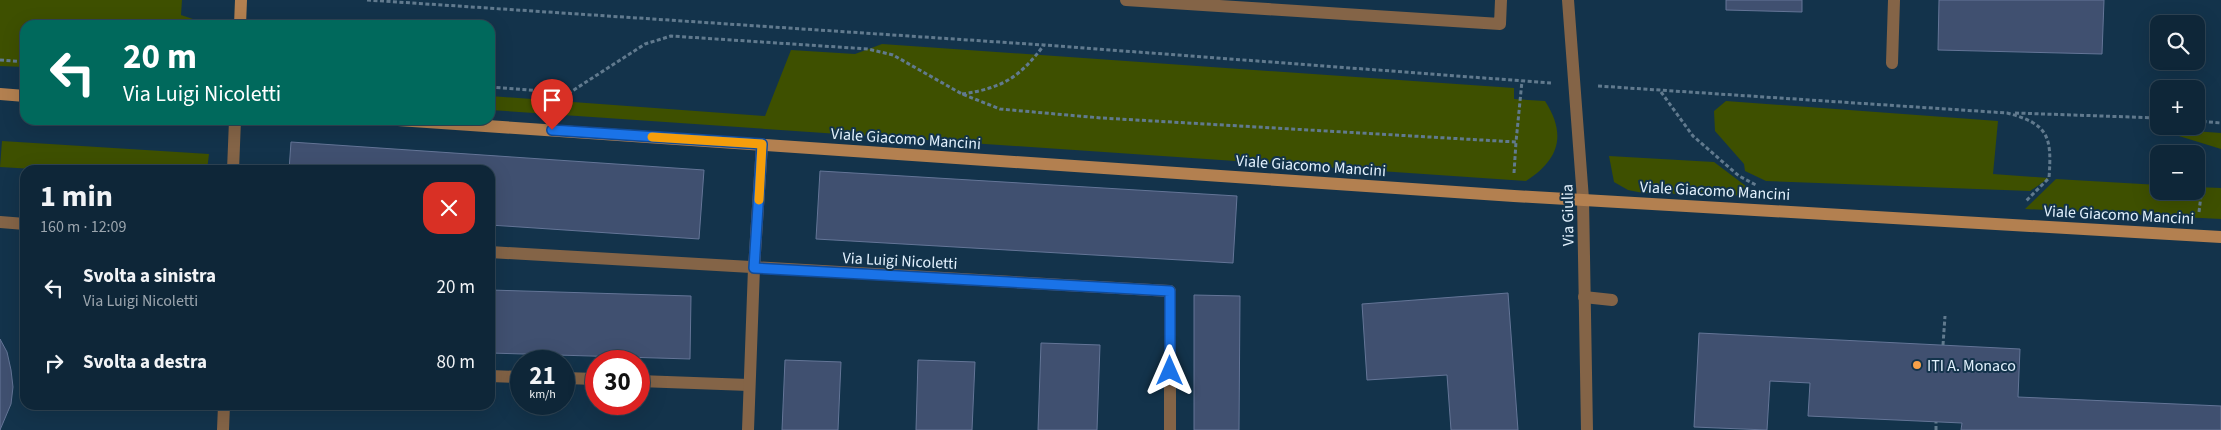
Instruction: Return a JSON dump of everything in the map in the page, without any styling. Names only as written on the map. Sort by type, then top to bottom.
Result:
[{"type":"street","points":[[240,20],[241,0]]},
{"type":"street","points":[[1126,0],[1500,24],[1501,0]]},
{"type":"street","name":"Via Giulia","points":[[1568,0],[1584,199],[1587,430]]},
{"type":"street","points":[[1892,63],[1894,0]]},
{"type":"street","points":[[0,94],[20,96]]},
{"type":"street","points":[[233,165],[235,125]]},
{"type":"street","name":"Viale Giacomo Mancini","points":[[474,125],[1584,199],[2221,237]]},
{"type":"street","points":[[748,430],[754,268],[762,144]]},
{"type":"street","points":[[0,222],[20,224]]},
{"type":"street","name":"Via Luigi Nicoletti","points":[[495,252],[1170,291],[1170,430]]},
{"type":"street","points":[[1584,297],[1612,300]]},
{"type":"street","points":[[495,376],[510,377]]},
{"type":"street","points":[[650,381],[749,384]]},
{"type":"street","points":[[223,430],[224,410]]},
{"type":"path","points":[[367,0],[1044,44],[1661,92],[2007,113],[2150,118]]},
{"type":"path","points":[[495,87],[569,93],[644,44],[670,36],[868,49],[894,55],[962,94],[1000,109],[1101,118],[1376,135],[1516,141]]},
{"type":"path","points":[[962,94],[986,90],[1014,78],[1029,65],[1044,44]]},
{"type":"path","points":[[0,60],[20,62]]},
{"type":"path","points":[[1514,180],[1522,81]]},
{"type":"path","points":[[1661,92],[1693,136],[1739,176],[1764,189]]},
{"type":"path","points":[[2007,113],[2028,118],[2042,129],[2050,142],[2049,178],[2025,202]]},
{"type":"path","points":[[2205,122],[2221,123]]},
{"type":"path","points":[[2199,218],[2201,200]]},
{"type":"path","points":[[1943,345],[1945,316]]},
{"type":"path","points":[[1936,422],[1936,430]]},
{"type":"green space","points":[[0,0],[182,0],[181,15],[196,20],[20,20],[20,67],[0,66]]},
{"type":"green space","points":[[882,44],[1514,88],[1514,99],[1545,101],[1556,125],[1556,146],[1546,164],[1526,181],[495,110],[495,96],[765,116],[791,50],[855,54]]},
{"type":"green space","points":[[1726,101],[1998,121],[1993,174],[2049,178],[2030,191],[1766,181],[1745,171],[1744,164],[1715,131],[1714,111]]},
{"type":"green space","points":[[2205,132],[2221,133],[2221,149],[2176,135],[2205,135]]},
{"type":"green space","points":[[2,141],[209,154],[208,165],[20,165],[20,168],[0,167]]},
{"type":"green space","points":[[1609,156],[1714,162],[1759,196],[1643,193],[1628,190],[1614,182]]},
{"type":"green space","points":[[2056,179],[2150,184],[2150,200],[2205,200],[2205,187],[2221,188],[2221,219],[2025,209]]},
{"type":"building","points":[[1726,0],[1802,0],[1802,12],[1726,10]]},
{"type":"building","points":[[1939,0],[2104,0],[2102,54],[1938,50]]},
{"type":"building","points":[[291,142],[704,170],[699,239],[495,225],[495,165],[289,165]]},
{"type":"building","points":[[820,171],[1237,196],[1233,263],[816,239]]},
{"type":"building","points":[[495,290],[691,296],[690,359],[650,358],[650,350],[585,350],[585,356],[575,356],[575,350],[510,350],[510,354],[495,353]]},
{"type":"building","points":[[1508,293],[1518,430],[1451,430],[1447,375],[1367,380],[1362,304]]},
{"type":"building","points":[[1194,295],[1240,296],[1239,430],[1194,430]]},
{"type":"building","points":[[1699,333],[2020,349],[2018,397],[2221,406],[2221,430],[1961,430],[1962,423],[1808,416],[1810,383],[1770,381],[1767,430],[1694,427]]},
{"type":"building","points":[[0,339],[7,352],[13,387],[11,404],[0,430]]},
{"type":"building","points":[[1041,343],[1100,345],[1097,430],[1038,430]]},
{"type":"building","points":[[785,360],[841,362],[838,430],[782,430]]},
{"type":"building","points":[[918,360],[975,362],[972,430],[916,430]]},
{"type":"slow traffic","points":[[652,137],[762,144],[759,200]]},
{"type":"place","name":"ITI A. Monaco","points":[[1917,365]]},
{"type":"route","points":[[552,130],[762,144],[754,268],[1170,291],[1170,371]]}]
